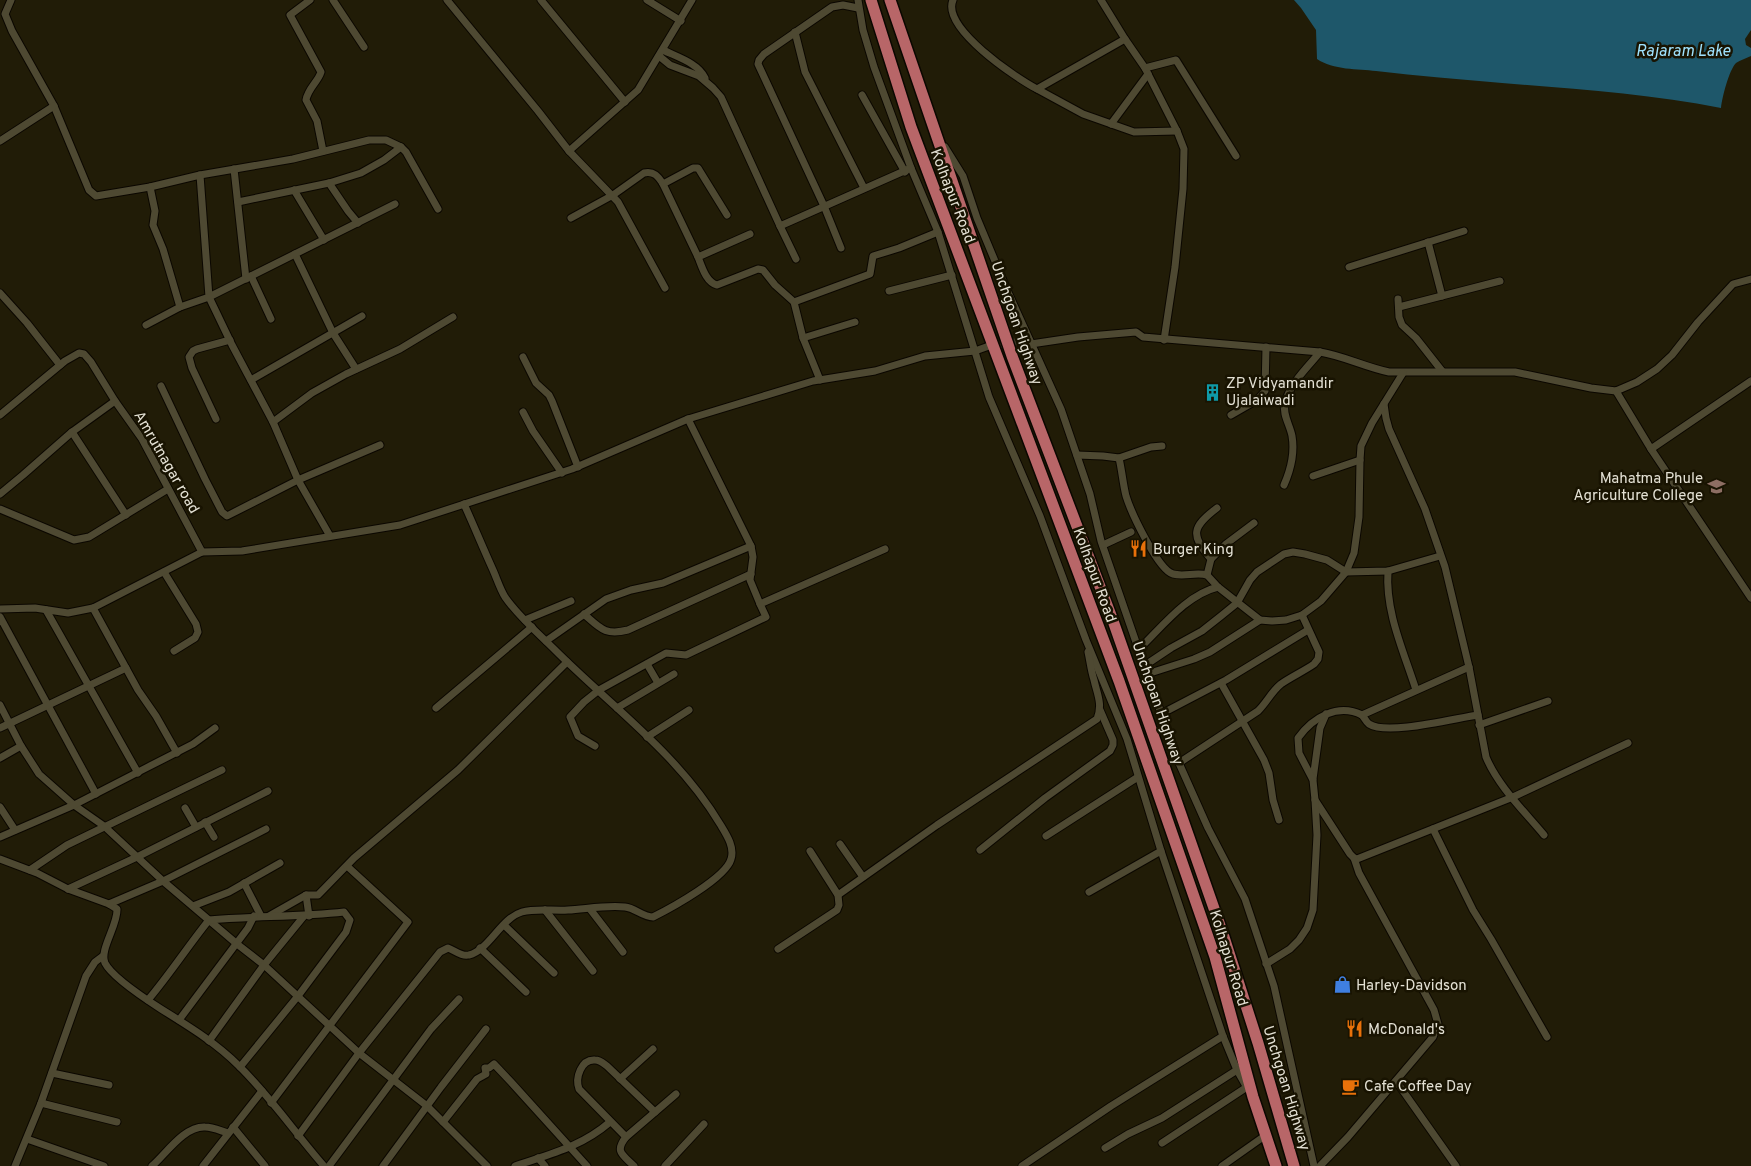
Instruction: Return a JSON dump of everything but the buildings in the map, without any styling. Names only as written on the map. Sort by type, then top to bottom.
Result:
[{"type":"highway","name":"Kolhapur Road","points":[[871,0],[911,127],[1119,681],[1215,957],[1250,1092],[1276,1166]]},
{"type":"highway","name":"Unchgoan Highway","points":[[890,0],[1012,356],[1112,618],[1223,934],[1294,1166]]},
{"type":"street","points":[[11,0],[2,15],[54,106],[92,194],[96,196],[150,187],[369,140],[386,140],[401,147],[438,209]]},
{"type":"street","points":[[310,0],[290,15],[321,72],[319,78],[309,89],[306,100],[316,121],[323,151]]},
{"type":"street","points":[[333,0],[364,47]]},
{"type":"street","points":[[447,0],[538,111],[568,151],[613,195],[625,211],[665,288]]},
{"type":"street","points":[[541,0],[625,102]]},
{"type":"street","points":[[647,0],[681,21]]},
{"type":"street","points":[[568,151],[638,90],[692,0]]},
{"type":"street","points":[[953,0],[951,10],[957,23],[986,55],[1023,82],[1083,114],[1134,132],[1177,131]]},
{"type":"street","points":[[1101,0],[1146,71],[1177,131],[1184,149],[1183,189],[1175,267],[1164,340]]},
{"type":"street","points":[[842,248],[759,68],[761,57],[832,7],[858,4],[865,38],[908,170]]},
{"type":"street","points":[[795,32],[805,72],[864,188]]},
{"type":"street","points":[[1038,89],[1125,39]]},
{"type":"street","points":[[661,53],[676,55],[700,70],[706,81],[725,104],[796,259]]},
{"type":"street","points":[[1111,124],[1146,71],[1176,60],[1236,156]]},
{"type":"street","points":[[862,95],[908,170],[938,232],[989,397],[1044,524],[1086,640],[1127,739],[1161,851],[1222,1036],[1237,1070],[1250,1092],[1162,1143]]},
{"type":"street","points":[[0,141],[54,106]]},
{"type":"street","points":[[936,134],[963,176],[981,227],[1061,409],[1090,494],[1102,545],[1179,763],[1208,828],[1245,899],[1281,1014],[1297,1096],[1314,1166]]},
{"type":"street","points":[[238,202],[329,183],[361,173],[384,160],[401,147]]},
{"type":"street","points":[[663,184],[693,168],[698,168],[727,215]]},
{"type":"street","points":[[234,169],[249,278],[272,318]]},
{"type":"street","points":[[780,226],[908,170]]},
{"type":"street","points":[[572,218],[613,195],[639,176],[648,172],[655,174],[663,184],[708,280],[718,285],[758,270],[763,270],[775,285],[794,302],[803,338],[820,380]]},
{"type":"street","points":[[200,175],[209,297],[273,422],[298,480],[330,536]]},
{"type":"street","points":[[329,183],[358,223]]},
{"type":"street","points":[[150,187],[155,211],[153,225],[163,249],[180,307]]},
{"type":"street","points":[[294,190],[324,240]]},
{"type":"street","points":[[146,325],[180,307],[209,297],[249,278],[395,204]]},
{"type":"street","points":[[1349,267],[1464,231]]},
{"type":"street","points":[[794,302],[870,274],[873,256],[899,248],[938,232]]},
{"type":"street","points":[[698,257],[750,234]]},
{"type":"street","points":[[1428,242],[1442,296]]},
{"type":"street","points":[[295,254],[333,333],[356,369]]},
{"type":"street","points":[[889,290],[952,275]]},
{"type":"street","points":[[1021,342],[1032,344],[1078,337],[1136,332],[1143,338],[1320,352],[1337,355],[1361,365],[1389,372],[1515,372],[1591,388],[1616,390],[1636,382],[1657,369],[1672,355],[1733,284],[1751,279]]},
{"type":"street","points":[[1442,371],[1416,338],[1402,325],[1399,317],[1398,303],[1442,296],[1500,281]]},
{"type":"street","points":[[0,293],[27,323],[60,365],[0,415]]},
{"type":"street","points":[[250,380],[362,316]]},
{"type":"street","points":[[273,422],[312,393],[356,369],[400,349],[453,316]]},
{"type":"street","points":[[803,338],[855,322]]},
{"type":"street","points":[[216,418],[192,368],[189,357],[197,349],[230,340]]},
{"type":"street","points":[[0,609],[35,608],[68,613],[93,608],[202,552],[242,551],[400,525],[562,473],[688,419],[820,380],[875,371],[925,356],[975,350],[989,346]]},
{"type":"street","points":[[1231,415],[1257,400],[1265,391],[1266,347]]},
{"type":"street","points":[[1284,485],[1290,471],[1294,452],[1292,436],[1284,413],[1284,403],[1291,387],[1320,352]]},
{"type":"street","name":"Amrutnagar road","points":[[60,365],[79,353],[84,354],[92,362],[115,401],[142,439],[202,552]]},
{"type":"street","points":[[523,357],[536,383],[549,395],[578,467]]},
{"type":"street","points":[[1119,458],[1126,496],[1138,525],[1163,567],[1172,574],[1193,573],[1207,575],[1218,587],[1260,620],[1286,620],[1302,615],[1321,601],[1346,572],[1354,553],[1357,538],[1362,446],[1372,423],[1403,373]]},
{"type":"street","points":[[1651,449],[1751,381]]},
{"type":"street","points":[[161,386],[205,479],[224,515],[227,516],[298,480],[380,445]]},
{"type":"street","points":[[1616,390],[1651,449],[1751,598]]},
{"type":"street","points":[[0,494],[72,432],[115,401]]},
{"type":"street","points":[[1384,404],[1389,429],[1425,509],[1451,590],[1469,667],[1486,757],[1491,769],[1544,835]]},
{"type":"street","points":[[523,412],[533,431],[562,473]]},
{"type":"street","points":[[594,746],[578,736],[570,717],[599,690],[666,653],[686,655],[766,617],[750,580],[753,557],[751,546],[688,419]]},
{"type":"street","points":[[72,432],[126,515]]},
{"type":"street","points":[[1077,455],[1119,458],[1151,447],[1162,446]]},
{"type":"street","points":[[1313,476],[1360,460]]},
{"type":"street","points":[[0,509],[74,540],[89,537],[168,489]]},
{"type":"street","points":[[298,1136],[359,1053],[440,952],[448,948],[462,955],[469,955],[480,948],[520,912],[626,907],[647,917],[653,917],[693,895],[723,870],[731,860],[732,848],[727,836],[712,810],[680,769],[599,690],[567,662],[505,597],[464,504]]},
{"type":"street","points":[[1211,559],[1201,548],[1196,538],[1197,526],[1203,518],[1217,508]]},
{"type":"street","points":[[1207,575],[1211,559],[1226,544],[1254,523]]},
{"type":"street","points":[[1102,545],[1131,532]]},
{"type":"street","points":[[546,641],[606,599],[663,583],[751,546]]},
{"type":"street","points":[[760,604],[885,549]]},
{"type":"street","points":[[1144,666],[1202,631],[1237,603],[1250,580],[1257,572],[1284,554],[1293,552],[1327,560],[1346,572],[1388,571],[1440,556]]},
{"type":"street","points":[[1388,571],[1387,589],[1390,606],[1416,690]]},
{"type":"street","points":[[164,572],[196,624],[198,632],[195,638],[174,651]]},
{"type":"street","points":[[584,614],[601,630],[616,633],[628,630],[751,574]]},
{"type":"street","points":[[1139,649],[1186,604],[1207,590],[1218,587]]},
{"type":"street","points":[[525,620],[571,601]]},
{"type":"street","points":[[93,608],[126,668],[177,753]]},
{"type":"street","points":[[46,610],[138,772]]},
{"type":"street","points":[[1179,763],[1242,721],[1268,701],[1273,691],[1281,684],[1314,664],[1319,652],[1302,615]]},
{"type":"street","points":[[0,618],[96,794]]},
{"type":"street","points":[[1147,674],[1210,652],[1260,620]]},
{"type":"street","points":[[436,708],[532,627]]},
{"type":"street","points":[[1161,714],[1221,683],[1308,630]]},
{"type":"street","points":[[838,895],[937,825],[1097,719],[1100,701],[1086,640]]},
{"type":"street","points":[[180,1020],[237,944],[261,916],[306,895],[318,894],[347,866],[458,770],[567,662]]},
{"type":"street","points":[[647,664],[658,683]]},
{"type":"street","points":[[1362,715],[1469,667]]},
{"type":"street","points":[[0,728],[126,668]]},
{"type":"street","points":[[617,708],[674,674]]},
{"type":"street","points":[[1221,683],[1264,760],[1269,773],[1273,800],[1279,820]]},
{"type":"street","points":[[1479,725],[1548,700]]},
{"type":"street","points":[[0,705],[21,746],[39,774],[74,805],[104,826],[162,881],[237,944],[264,964],[359,1053],[427,1106],[487,1166]]},
{"type":"street","points":[[647,737],[689,710]]},
{"type":"street","points":[[980,850],[1045,798],[1110,751],[1113,740],[1100,710]]},
{"type":"street","points":[[1266,964],[1290,949],[1299,940],[1313,910],[1317,835],[1315,800],[1312,780],[1299,753],[1298,738],[1308,726],[1326,714],[1341,710],[1352,710],[1362,715],[1369,724],[1404,728],[1478,715]]},
{"type":"street","points":[[1312,780],[1320,728],[1326,714]]},
{"type":"street","points":[[0,837],[74,805],[177,753],[193,744],[214,728]]},
{"type":"street","points":[[1354,858],[1357,859],[1513,798],[1628,743]]},
{"type":"street","points":[[0,758],[21,746]]},
{"type":"street","points":[[30,870],[66,845],[222,770]]},
{"type":"street","points":[[1046,836],[1138,776]]},
{"type":"street","points":[[68,889],[137,857],[268,790]]},
{"type":"street","points":[[1315,800],[1354,858],[1359,873],[1434,1010],[1438,1024],[1433,1037],[1348,1137],[1320,1166]]},
{"type":"street","points":[[0,807],[15,830]]},
{"type":"street","points":[[185,808],[196,827]]},
{"type":"street","points":[[205,822],[214,837]]},
{"type":"street","points":[[109,904],[162,881],[266,828]]},
{"type":"street","points":[[1433,828],[1473,910],[1492,939],[1547,1038]]},
{"type":"street","points":[[840,844],[863,878]]},
{"type":"street","points":[[778,950],[836,910],[840,901],[810,851]]},
{"type":"street","points":[[1089,892],[1161,851]]},
{"type":"street","points":[[0,858],[117,909],[117,917],[103,956],[95,962],[86,976],[41,1103],[15,1166]]},
{"type":"street","points":[[192,906],[229,892],[280,863]]},
{"type":"street","points":[[271,1103],[408,922],[347,866]]},
{"type":"street","points":[[244,883],[261,916]]},
{"type":"street","points":[[210,1041],[264,964],[307,916],[306,895]]},
{"type":"street","points":[[590,909],[623,952]]},
{"type":"street","points":[[545,910],[593,971]]},
{"type":"street","points":[[148,1000],[170,974],[183,952],[209,920],[261,916],[307,916],[344,912],[350,920],[346,932],[298,996],[240,1067]]},
{"type":"street","points":[[504,925],[554,972]]},
{"type":"street","points":[[480,948],[526,992]]},
{"type":"street","points":[[103,956],[105,963],[113,972],[148,1000],[210,1041],[240,1067],[324,1166]]},
{"type":"street","points":[[329,1166],[431,1028],[458,999]]},
{"type":"street","points":[[383,1166],[486,1029]]},
{"type":"street","points":[[1022,1166],[1111,1106],[1222,1036]]},
{"type":"street","points":[[620,1079],[653,1049]]},
{"type":"street","points":[[626,1137],[579,1088],[576,1082],[577,1075],[590,1060],[598,1060],[655,1112]]},
{"type":"street","points":[[444,1122],[477,1079],[486,1074],[485,1068],[489,1068],[494,1064],[587,1166]]},
{"type":"street","points":[[1105,1148],[1128,1134],[1162,1118],[1237,1070]]},
{"type":"street","points":[[52,1073],[109,1085]]},
{"type":"street","points":[[1396,1081],[1456,1166]]},
{"type":"street","points":[[202,1166],[262,1091]]},
{"type":"street","points":[[634,1166],[620,1149],[620,1145],[626,1137],[676,1094]]},
{"type":"street","points":[[41,1103],[117,1122]]},
{"type":"street","points":[[515,1166],[570,1148],[590,1138],[610,1122]]},
{"type":"street","points":[[665,1166],[704,1124]]},
{"type":"street","points":[[152,1166],[168,1148],[197,1128],[203,1127],[228,1133]]},
{"type":"street","points":[[233,1127],[265,1166]]},
{"type":"street","points":[[1222,1166],[1266,1134]]},
{"type":"street","points":[[27,1139],[104,1166]]},
{"type":"street","points":[[538,1158],[545,1166]]},
{"type":"water","name":"Rajaram Lake","points":[[1294,0],[1751,0],[1751,30],[1745,39],[1746,45],[1751,48],[1751,56],[1736,63],[1733,67],[1726,84],[1721,108],[1612,92],[1346,68],[1323,63],[1317,59],[1316,30]]},
{"type":"tunnel","points":[[990,346],[1021,341]]},
{"type":"place","name":"ZP Vidyamandir Ujalaiwadi","points":[[1212,392]]},
{"type":"place","name":"Mahatma Phule Agriculture College","points":[[1717,487]]},
{"type":"place","name":"Burger King","points":[[1139,549]]},
{"type":"place","name":"Harley-Davidson","points":[[1342,985]]},
{"type":"place","name":"McDonald's","points":[[1354,1029]]},
{"type":"place","name":"Cafe Coffee Day","points":[[1350,1086]]}]
